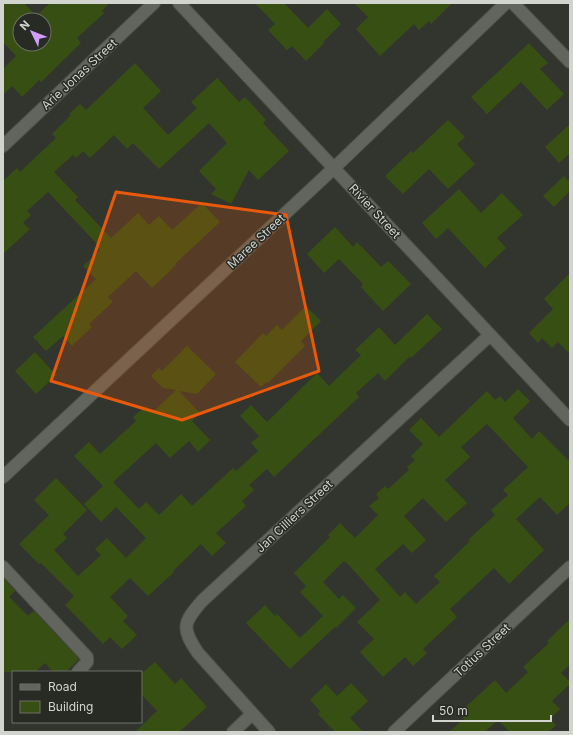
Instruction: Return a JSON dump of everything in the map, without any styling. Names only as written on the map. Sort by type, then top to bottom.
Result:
[{"type":"street","name":"Arie Jonas Street","points":[[3,146],[154,3]]},
{"type":"street","name":"Rivier Street","points":[[179,3],[570,420]]},
{"type":"street","name":"Maree Street","points":[[3,477],[334,168],[506,3]]},
{"type":"street","points":[[513,3],[570,62]]},
{"type":"street","name":"Jan Cilliers Street","points":[[252,714],[198,653],[188,637],[186,627],[189,616],[202,601],[490,335]]},
{"type":"street","points":[[3,567],[87,657],[87,662],[79,671]]},
{"type":"street","name":"Totius Street","points":[[394,732],[570,567]]},
{"type":"street","points":[[233,732],[252,714],[269,732]]},
{"type":"highlighted area","points":[[116,192],[286,215],[319,371],[182,420],[51,381]]},
{"type":"building","points":[[3,3],[24,3],[32,12],[12,12],[12,52],[3,42]]},
{"type":"building","points":[[50,3],[109,3],[102,11],[104,13],[77,38],[81,43],[41,82],[39,80],[22,97],[12,86],[3,95],[3,69],[16,56],[12,52],[52,52],[52,12],[40,12]]},
{"type":"building","points":[[255,3],[284,3],[308,28],[327,9],[341,24],[306,61],[292,46],[287,50],[268,30],[275,24]]},
{"type":"building","points":[[354,3],[452,3],[431,24],[429,21],[419,30],[414,24],[380,56],[356,29],[368,17]]},
{"type":"building","points":[[529,43],[548,63],[540,69],[564,94],[547,110],[521,82],[487,114],[471,97]]},
{"type":"building","points":[[135,63],[161,91],[143,108],[168,135],[197,108],[191,102],[217,78],[239,102],[245,97],[266,120],[263,123],[289,151],[258,180],[249,170],[231,204],[211,194],[216,189],[199,171],[227,143],[209,123],[159,169],[133,143],[127,149],[114,135],[90,158],[83,151],[76,158],[73,155],[54,172],[78,197],[75,200],[111,238],[138,213],[149,225],[159,216],[172,230],[202,203],[220,222],[175,264],[176,265],[152,288],[136,271],[108,297],[113,302],[89,324],[92,327],[72,346],[63,336],[46,351],[33,337],[96,279],[83,266],[100,250],[96,246],[98,245],[48,192],[27,211],[31,215],[23,223],[30,229],[3,254],[3,181],[17,168],[20,172],[56,138],[52,134],[71,115],[69,114],[80,104],[86,110]]},
{"type":"building","points":[[448,120],[465,137],[457,144],[475,164],[448,189],[429,169],[403,194],[385,176],[411,151],[413,153]]},
{"type":"building","points":[[570,124],[570,153],[559,163],[545,147]]},
{"type":"building","points":[[564,176],[570,183],[570,191],[554,207],[543,196]]},
{"type":"building","points":[[459,189],[481,213],[502,193],[523,215],[497,238],[506,248],[485,268],[448,228],[436,239],[422,223]]},
{"type":"building","points":[[335,227],[353,247],[357,242],[381,267],[388,261],[411,284],[383,311],[361,287],[363,284],[339,259],[324,273],[307,254]]},
{"type":"building","points":[[570,273],[570,354],[558,342],[552,348],[542,338],[538,343],[529,333],[553,309],[544,299]]},
{"type":"building","points":[[306,306],[321,321],[301,341],[305,346],[268,383],[267,382],[261,387],[235,362],[263,333],[266,336],[277,325],[282,330]]},
{"type":"building","points":[[427,314],[442,329],[411,358],[410,356],[385,381],[378,373],[356,393],[359,397],[274,477],[267,469],[249,485],[254,490],[242,501],[246,506],[216,533],[226,543],[212,556],[201,544],[148,596],[130,578],[110,597],[128,616],[123,621],[137,635],[122,649],[110,637],[103,644],[65,605],[74,596],[41,563],[39,564],[19,544],[49,515],[34,500],[56,478],[87,510],[63,534],[67,538],[54,550],[78,576],[101,555],[95,549],[107,538],[126,558],[146,538],[116,507],[101,522],[84,504],[103,486],[74,456],[89,442],[100,454],[136,421],[133,417],[146,406],[152,413],[176,390],[163,388],[151,376],[159,368],[162,371],[187,346],[216,374],[197,394],[179,391],[200,413],[192,421],[210,440],[198,452],[189,441],[170,458],[156,443],[113,482],[139,509],[146,502],[159,515],[181,494],[192,506],[233,468],[236,471],[258,451],[251,443],[259,436],[240,416],[251,405],[267,422],[317,373],[329,386],[361,355],[355,350],[379,327],[395,345]]},
{"type":"building","points":[[35,352],[56,375],[36,394],[15,371]]},
{"type":"building","points":[[518,389],[530,401],[513,418],[532,439],[539,431],[570,462],[570,503],[557,515],[540,497],[516,519],[544,550],[509,584],[494,568],[450,609],[457,617],[423,649],[427,653],[413,666],[405,657],[383,677],[360,652],[374,639],[357,622],[380,600],[344,561],[323,582],[339,599],[343,595],[356,608],[290,669],[246,623],[265,605],[275,616],[277,614],[300,638],[323,616],[300,592],[306,586],[294,573],[330,537],[328,535],[340,523],[355,538],[378,515],[369,506],[379,498],[376,494],[385,486],[388,489],[409,470],[407,467],[415,460],[411,456],[423,444],[409,430],[421,418],[439,437],[487,391],[495,400],[500,396],[505,402]],"holes":[[[487,424],[528,467],[503,490],[508,495],[491,510],[495,515],[468,540],[470,541],[434,576],[440,582],[416,604],[405,592],[400,597],[375,569],[403,544],[412,553],[426,540],[404,516],[423,498],[446,522],[467,503],[445,480],[470,457],[461,447]]]},
{"type":"building","points":[[3,578],[15,591],[9,597],[28,616],[34,611],[79,659],[67,671],[52,671],[45,663],[36,671],[3,672]]},
{"type":"building","points":[[570,619],[570,664],[561,673],[570,682],[570,684],[552,701],[560,709],[550,719],[556,725],[549,732],[510,732],[498,720],[485,732],[449,732],[464,719],[459,713],[495,680],[506,693],[528,672],[523,667],[549,643],[547,641]]},
{"type":"building","points":[[155,662],[175,684],[181,678],[207,707],[179,732],[135,732],[157,711],[142,695],[142,673]]},
{"type":"building","points":[[351,683],[368,701],[350,718],[363,732],[335,732],[318,714],[320,711],[310,700],[326,684],[337,696]]}]
